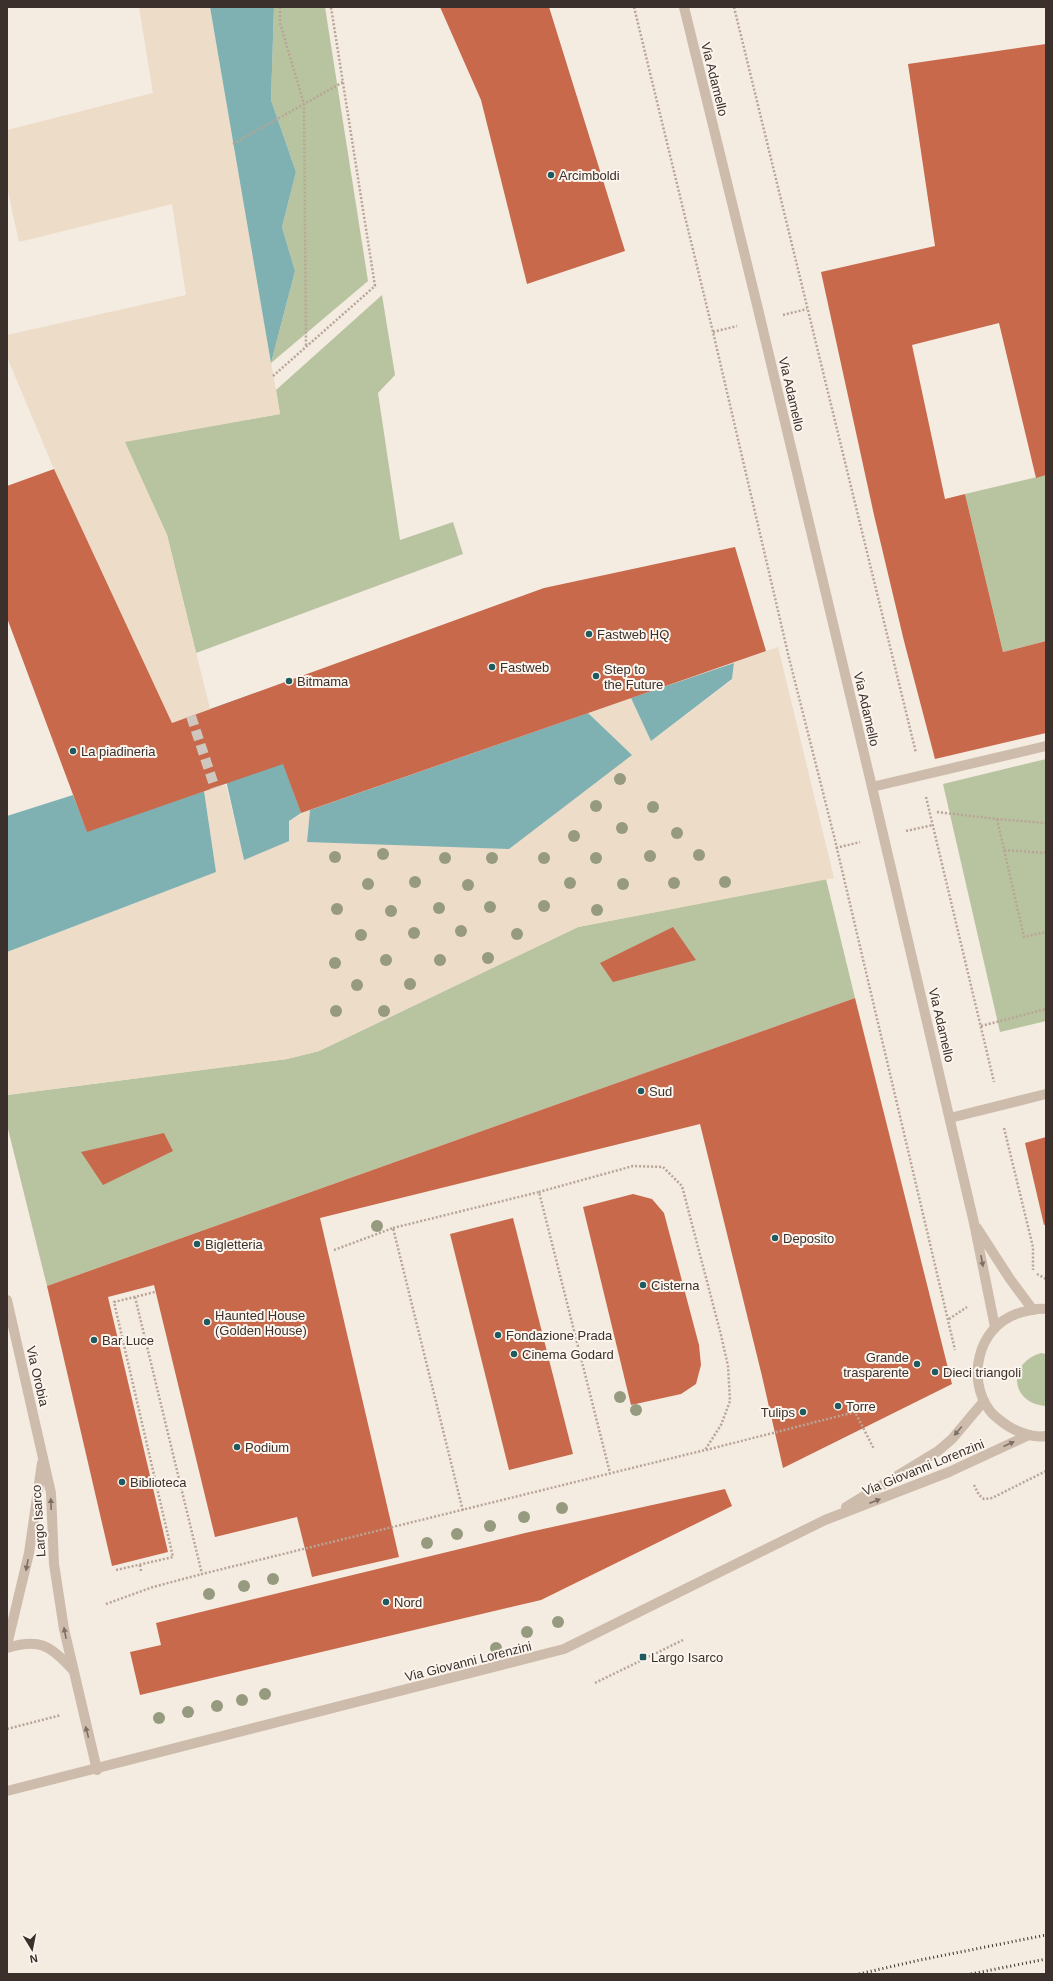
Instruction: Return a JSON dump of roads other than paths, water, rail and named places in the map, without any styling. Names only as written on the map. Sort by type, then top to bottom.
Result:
[{"type":"street","name":"Via Adamello","points":[[684,7],[872,787],[974,1223]]},
{"type":"street","points":[[872,787],[1046,746]]},
{"type":"street","points":[[950,1118],[1046,1094]]},
{"type":"street","points":[[974,1223],[1010,1279],[1033,1310]]},
{"type":"street","points":[[974,1223],[995,1327]]},
{"type":"street","name":"Via Orobia","points":[[7,1300],[43,1458]]},
{"type":"street","name":"Via Giovanni Lorenzini","points":[[1046,1309],[1033,1310],[1013,1315],[995,1327],[987,1337],[978,1361],[978,1374],[984,1401],[990,1412],[1013,1430],[1028,1435],[1046,1436]]},
{"type":"street","name":"Via Giovanni Lorenzini","points":[[826,1520],[938,1450],[952,1439],[984,1401]]},
{"type":"street","name":"Via Giovanni Lorenzini","points":[[7,1791],[97,1770],[564,1649],[826,1520],[949,1472],[1028,1435]]},
{"type":"street","name":"Largo Isarco","points":[[7,1646],[28,1560],[43,1458]]},
{"type":"street","name":"Largo Isarco","points":[[43,1458],[51,1493],[54,1564],[64,1629],[97,1770]]},
{"type":"street","points":[[7,1646],[38,1643],[60,1656],[73,1671]]},
{"type":"water","points":[[210,7],[274,7],[271,100],[296,172],[282,227],[295,271],[271,363]]},
{"type":"water","points":[[734,663],[732,679],[651,741],[631,698]]},
{"type":"water","points":[[258,692],[301,813],[289,821],[289,841],[244,860],[210,709]]},
{"type":"water","points":[[588,713],[632,755],[509,849],[307,842],[310,810]]},
{"type":"water","points":[[204,791],[216,872],[7,952],[7,816],[73,795],[87,831]]},
{"type":"tunnel","points":[[191,716],[215,788]]},
{"type":"railway","points":[[859,1974],[920,1960],[1046,1935]]},
{"type":"railway","points":[[971,1974],[1046,1959]]},
{"type":"place","name":"Arcimboldi","points":[[551,175]]},
{"type":"place","name":"Fastweb HQ","points":[[589,634]]},
{"type":"place","name":"Fastweb","points":[[492,667]]},
{"type":"place","name":"Step to the Future","points":[[596,676]]},
{"type":"place","name":"Bitmama","points":[[289,681]]},
{"type":"place","name":"La piadineria","points":[[73,751]]},
{"type":"place","name":"Sud","points":[[641,1091]]},
{"type":"place","name":"Deposito","points":[[775,1238]]},
{"type":"place","name":"Bigletteria","points":[[197,1244]]},
{"type":"place","name":"Cisterna","points":[[643,1285]]},
{"type":"place","name":"Haunted House (Golden House)","points":[[207,1322]]},
{"type":"place","name":"Fondazione Prada","points":[[498,1335]]},
{"type":"place","name":"Bar Luce","points":[[94,1340]]},
{"type":"place","name":"Cinema Godard","points":[[514,1354]]},
{"type":"place","name":"Grande trasparente","points":[[917,1364]]},
{"type":"place","name":"Dieci triangoli","points":[[935,1372]]},
{"type":"place","name":"Torre","points":[[838,1406]]},
{"type":"place","name":"Tulips","points":[[803,1412]]},
{"type":"place","name":"Podium","points":[[237,1447]]},
{"type":"place","name":"Biblioteca","points":[[122,1482]]},
{"type":"place","name":"Nord","points":[[386,1602]]},
{"type":"place","name":"Largo Isarco","points":[[643,1657]]}]
